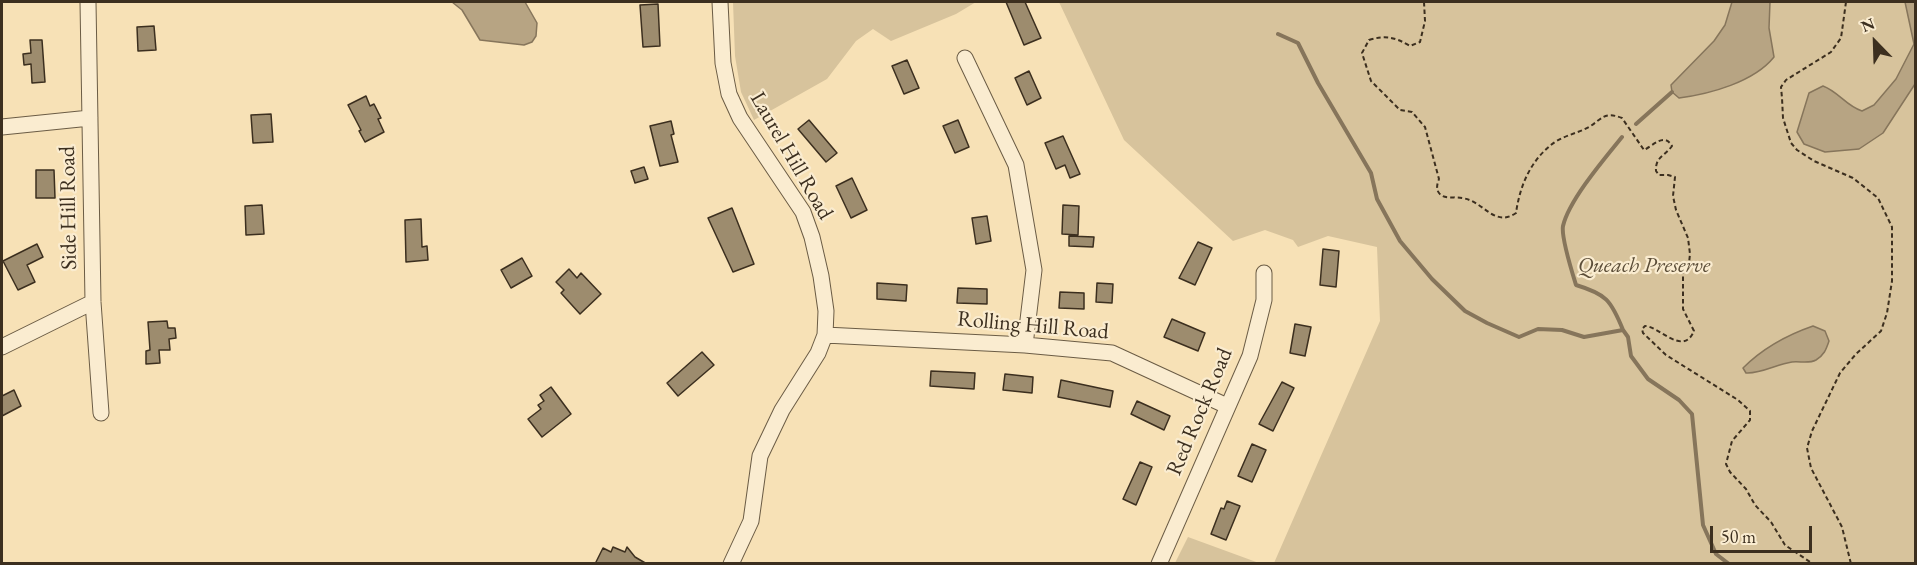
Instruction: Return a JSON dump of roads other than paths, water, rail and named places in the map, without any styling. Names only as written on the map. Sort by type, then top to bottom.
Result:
[{"type":"street","name":"Side Hill Road","points":[[88,2],[93,302],[101,413]]},
{"type":"street","name":"Laurel Hill Road","points":[[720,2],[723,63],[729,94],[740,118],[803,212],[812,237],[826,311],[825,335],[818,353],[782,410],[760,456],[752,521],[731,564]]},
{"type":"street","points":[[965,58],[1016,165],[1034,270],[1025,345]]},
{"type":"street","points":[[2,128],[90,118]]},
{"type":"street","name":"Red Rock Road","points":[[1158,564],[1250,356],[1264,300],[1264,273]]},
{"type":"street","points":[[2,347],[93,302]]},
{"type":"street","name":"Rolling Hill Road","points":[[825,335],[1025,345],[1112,353],[1227,406]]},
{"type":"waterway","points":[[1278,34],[1298,43],[1318,83],[1371,173],[1377,199],[1400,241],[1432,279],[1465,311],[1519,337],[1538,329],[1562,330],[1584,337],[1623,330],[1628,337],[1631,356],[1648,379],[1679,400],[1692,414],[1703,525],[1716,554],[1729,564]]},
{"type":"waterway","points":[[1636,124],[1672,92]]},
{"type":"waterway","points":[[1622,137],[1572,204],[1563,231],[1576,285],[1601,295],[1611,305],[1623,330]]},
{"type":"park label","name":"Queach Preserve","points":[[1644,266]]}]
